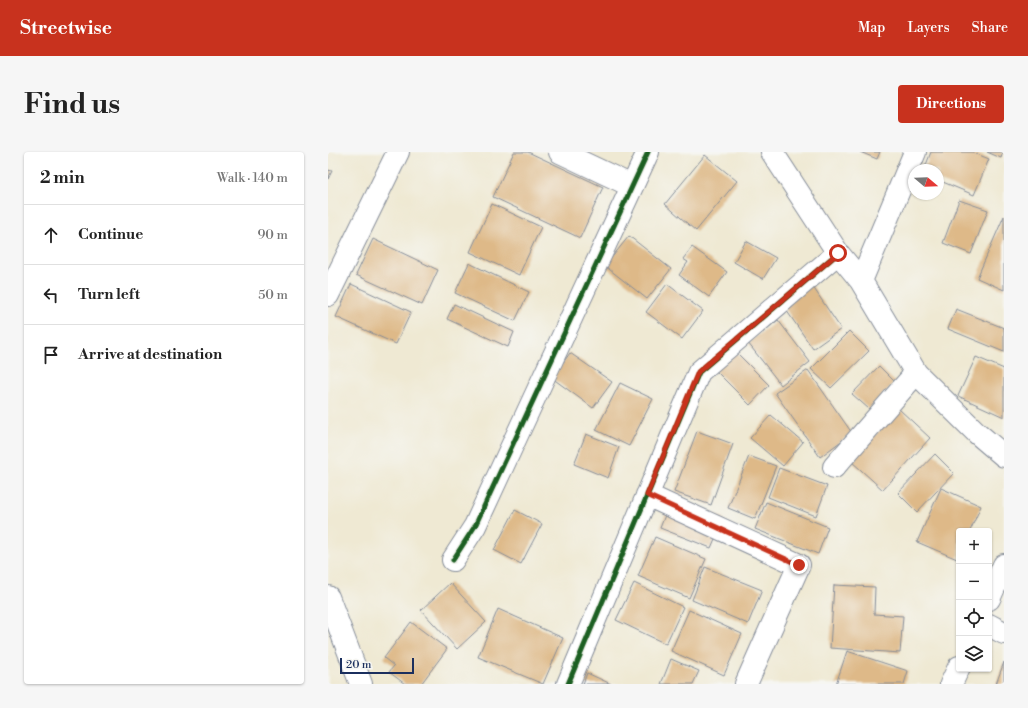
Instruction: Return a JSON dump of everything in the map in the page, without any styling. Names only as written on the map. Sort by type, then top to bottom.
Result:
[{"type":"street","points":[[328,296],[398,152]]},
{"type":"street","points":[[560,152],[632,186]]},
{"type":"street","points":[[453,560],[475,526],[648,152]]},
{"type":"street","points":[[772,152],[838,253],[861,282],[916,373],[977,433],[1004,456]]},
{"type":"street","points":[[861,282],[915,152]]},
{"type":"street","points":[[568,684],[698,372],[838,253]]},
{"type":"street","points":[[834,467],[916,373]]},
{"type":"street","points":[[647,495],[799,565],[746,684]]},
{"type":"street","points":[[992,592],[1004,565]]},
{"type":"street","points":[[328,597],[361,684]]},
{"type":"street","points":[[992,627],[1004,633]]},
{"type":"street","points":[[951,684],[957,672]]},
{"type":"building","points":[[514,152],[528,152],[603,187],[580,238],[493,197]]},
{"type":"building","points":[[860,152],[880,152],[877,159]]},
{"type":"building","points":[[931,152],[972,152],[989,159],[974,195],[944,182],[944,164],[926,164]]},
{"type":"building","points":[[987,152],[1003,152],[1001,158]]},
{"type":"building","points":[[705,155],[737,181],[696,231],[665,204]]},
{"type":"building","points":[[328,170],[332,171],[328,179]]},
{"type":"building","points":[[959,200],[988,210],[971,254],[943,243]]},
{"type":"building","points":[[492,204],[541,227],[519,275],[470,252]]},
{"type":"building","points":[[1004,216],[1004,290],[977,278]]},
{"type":"building","points":[[629,236],[671,269],[647,299],[605,266]]},
{"type":"building","points":[[373,239],[438,270],[422,305],[356,275]]},
{"type":"building","points":[[746,241],[776,258],[763,279],[734,262]]},
{"type":"building","points":[[692,247],[727,272],[709,297],[679,275],[688,262],[683,259]]},
{"type":"building","points":[[469,263],[529,292],[515,321],[455,293]]},
{"type":"building","points":[[351,284],[411,312],[396,344],[336,317]]},
{"type":"building","points":[[667,284],[703,311],[682,339],[646,312]]},
{"type":"building","points":[[811,284],[841,329],[813,349],[782,304]]},
{"type":"building","points":[[454,304],[514,332],[508,347],[447,319]]},
{"type":"building","points":[[956,309],[1004,328],[1004,352],[948,329]]},
{"type":"building","points":[[778,320],[810,362],[781,385],[748,343]]},
{"type":"building","points":[[849,331],[869,351],[831,388],[811,369]]},
{"type":"building","points":[[734,350],[769,385],[750,405],[715,370]]},
{"type":"building","points":[[570,353],[612,382],[593,408],[552,378]]},
{"type":"building","points":[[976,357],[1004,369],[1004,417],[958,396]]},
{"type":"building","points":[[879,366],[895,382],[869,409],[852,394]]},
{"type":"building","points":[[808,370],[852,433],[820,457],[775,393]]},
{"type":"building","points":[[620,383],[653,399],[629,446],[596,430]]},
{"type":"building","points":[[899,409],[930,438],[883,490],[851,461]]},
{"type":"building","points":[[771,415],[803,442],[783,466],[750,438]]},
{"type":"building","points":[[697,431],[733,444],[711,505],[674,492]]},
{"type":"building","points":[[586,434],[619,447],[608,478],[574,464]]},
{"type":"building","points":[[935,454],[954,473],[917,512],[898,493]]},
{"type":"building","points":[[749,456],[776,466],[755,519],[728,508]]},
{"type":"building","points":[[779,468],[827,486],[816,516],[768,497]]},
{"type":"building","points":[[941,488],[981,506],[971,528],[956,528],[956,559],[917,542]]},
{"type":"building","points":[[672,497],[724,518],[711,548],[660,528]]},
{"type":"building","points":[[766,502],[828,527],[818,554],[755,529]]},
{"type":"building","points":[[515,510],[542,524],[521,564],[494,550]]},
{"type":"building","points":[[655,537],[706,559],[689,598],[638,576]]},
{"type":"building","points":[[705,567],[762,590],[748,624],[692,600]]},
{"type":"building","points":[[450,583],[486,622],[457,649],[421,610]]},
{"type":"building","points":[[634,583],[683,607],[666,644],[616,620]]},
{"type":"building","points":[[834,585],[875,587],[874,614],[903,616],[900,653],[830,648]]},
{"type":"building","points":[[498,609],[563,638],[543,684],[478,657]]},
{"type":"building","points":[[689,610],[742,634],[724,675],[671,651]]},
{"type":"building","points":[[411,622],[447,649],[421,684],[405,684],[389,672],[394,666],[384,658]]},
{"type":"building","points":[[847,651],[908,671],[904,684],[836,684]]},
{"type":"building","points":[[671,659],[699,671],[693,684],[661,684]]},
{"type":"building","points":[[1004,662],[1004,684],[996,684]]},
{"type":"building","points":[[587,673],[611,684],[583,684]]},
{"type":"cycle path","points":[[453,560],[475,526],[648,152]]},
{"type":"cycle path","points":[[568,684],[699,372],[838,253]]},
{"type":"route","points":[[799,565],[647,495],[698,372],[838,253]]}]
